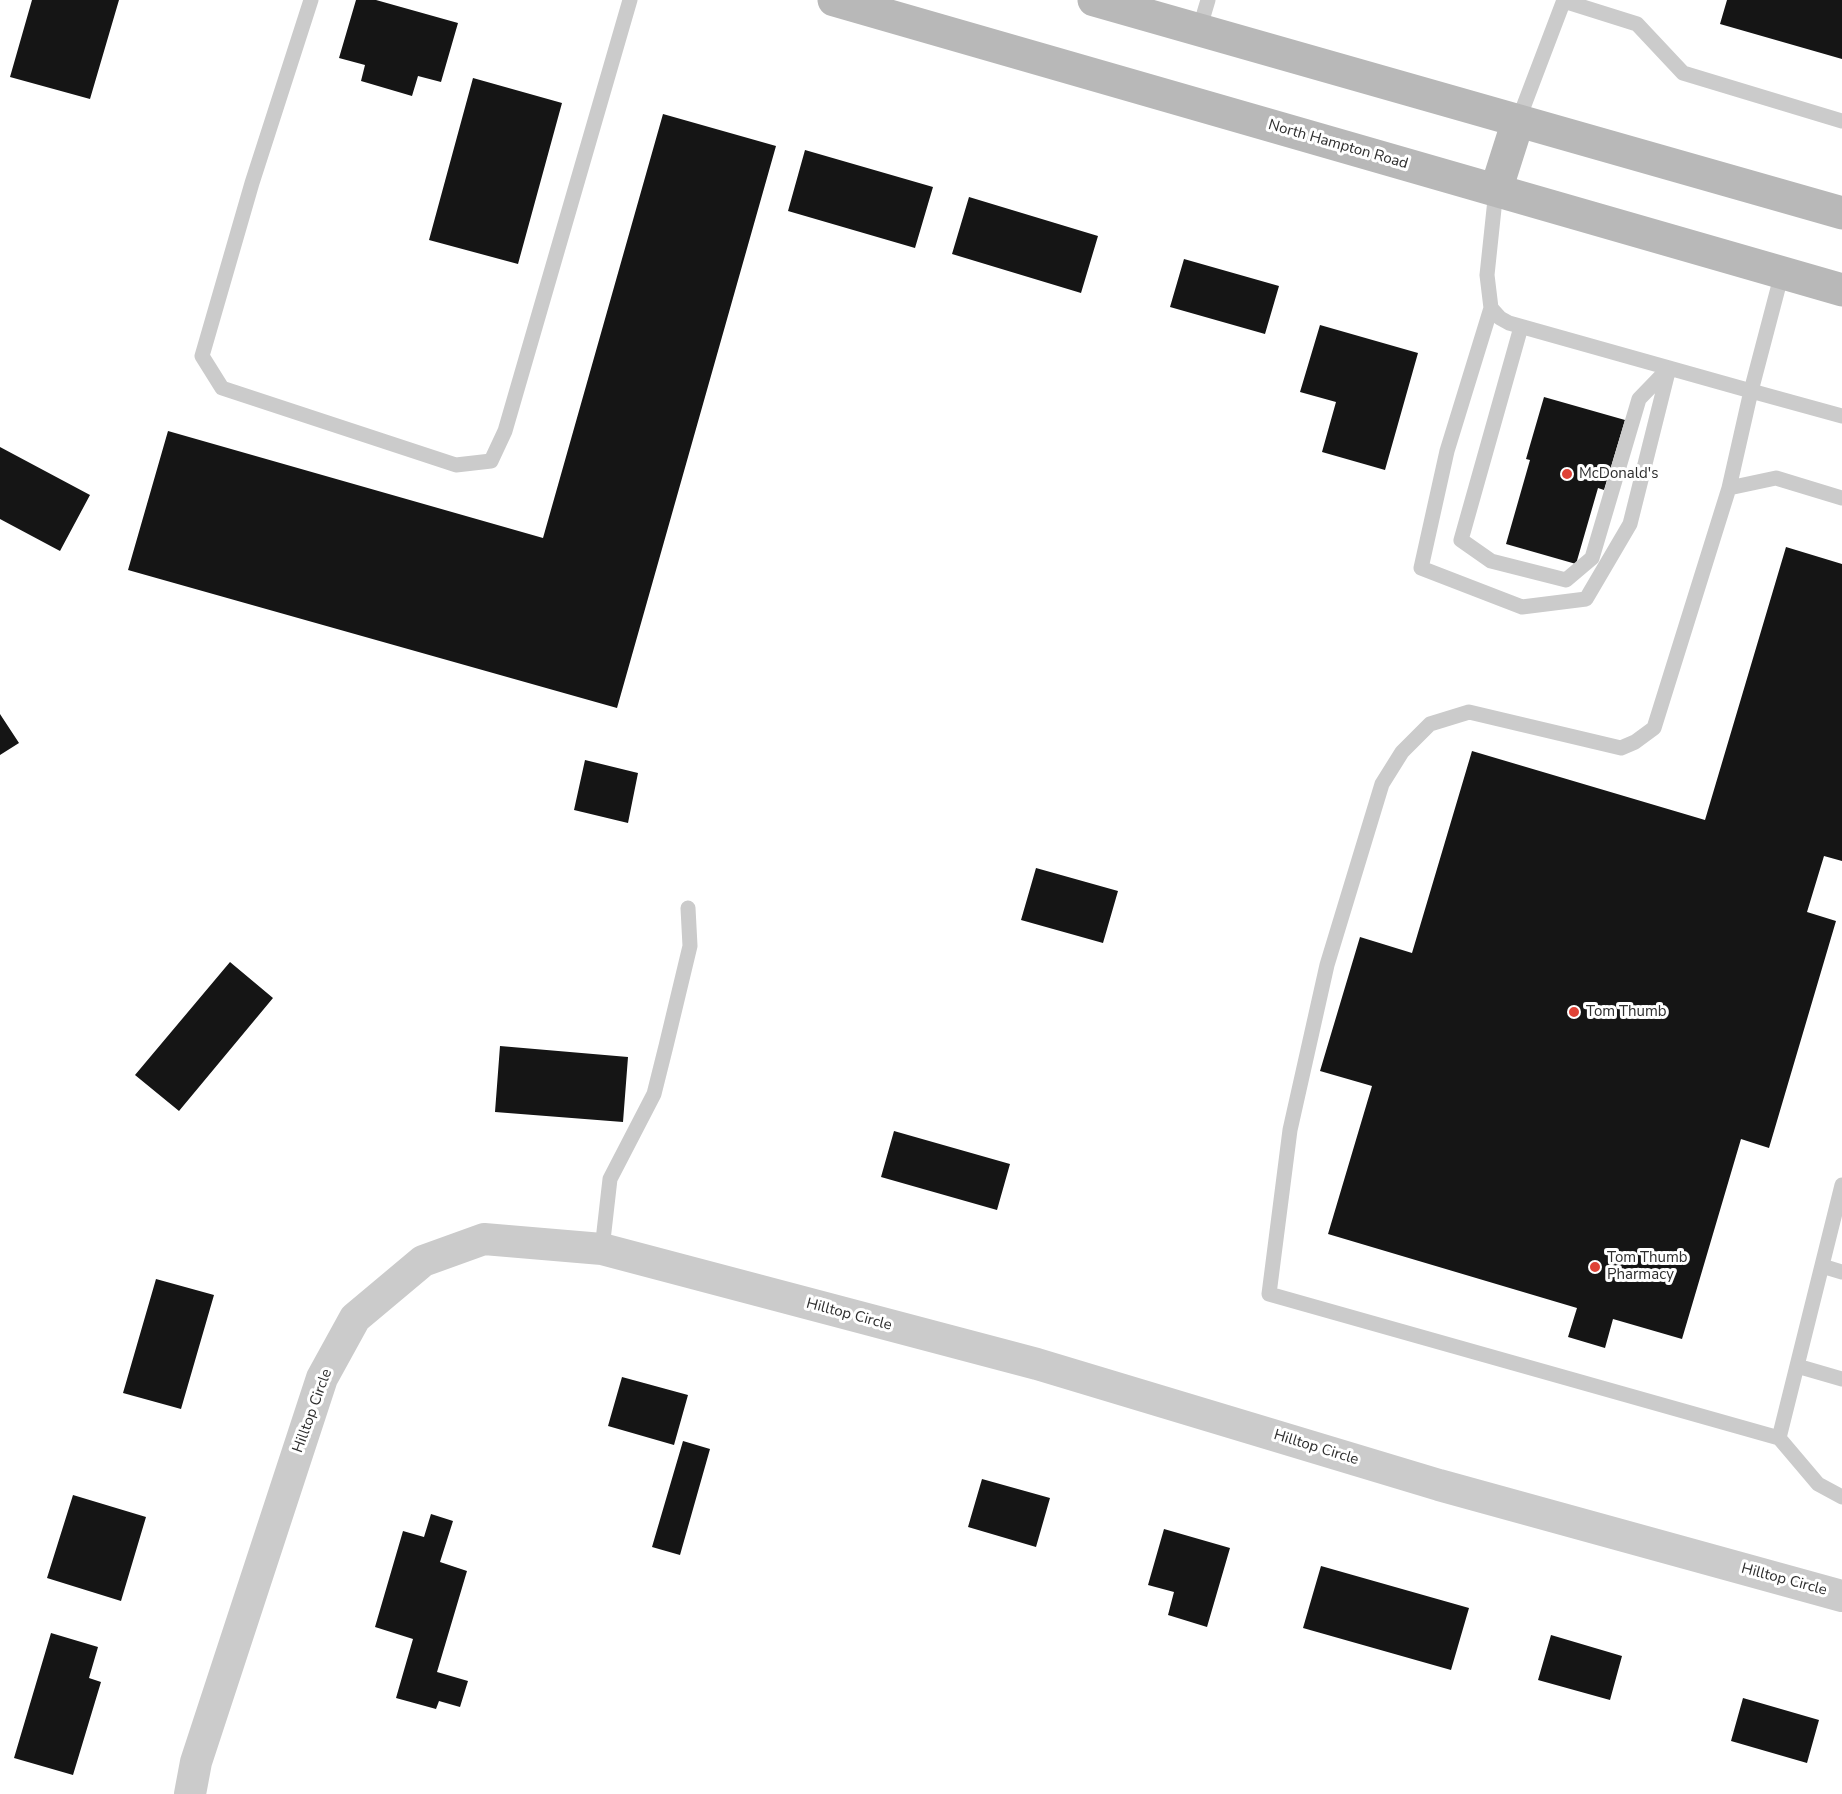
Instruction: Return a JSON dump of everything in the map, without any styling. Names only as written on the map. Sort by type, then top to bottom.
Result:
[{"type":"main road","name":"North Hampton Road","points":[[834,0],[1842,290]]},
{"type":"main road","points":[[1094,0],[1204,15],[1518,121],[1842,213]]},
{"type":"main road","points":[[1496,190],[1518,121]]},
{"type":"street","name":"Hilltop Circle","points":[[190,1794],[196,1762],[322,1378],[355,1318],[423,1261],[484,1239],[602,1249],[1037,1364],[1440,1485],[1842,1596]]},
{"type":"lane","points":[[311,0],[252,183],[202,356],[222,388],[456,465],[491,461],[505,431],[630,0]]},
{"type":"lane","points":[[1518,121],[1564,1],[1637,24],[1683,73],[1842,121]]},
{"type":"lane","points":[[1496,190],[1487,275],[1491,308],[1447,451],[1421,568],[1522,607],[1586,599],[1630,524],[1669,368]]},
{"type":"lane","points":[[1782,273],[1751,391],[1729,488],[1654,728],[1621,748],[1469,712],[1430,724],[1402,752],[1382,784],[1327,965],[1290,1130],[1269,1294],[1779,1438],[1793,1458],[1818,1484],[1842,1497]]},
{"type":"lane","points":[[1491,308],[1500,318],[1521,327],[1842,416]]},
{"type":"lane","points":[[1521,327],[1461,540],[1491,561],[1566,580],[1592,558],[1639,399],[1669,368]]},
{"type":"lane","points":[[1729,488],[1776,478],[1842,498]]},
{"type":"lane","points":[[602,1249],[610,1179],[654,1094],[664,1056],[690,946],[688,908]]},
{"type":"lane","points":[[1779,1438],[1842,1185]]},
{"type":"lane","points":[[1822,1266],[1842,1272]]},
{"type":"lane","points":[[1797,1366],[1842,1379]]},
{"type":"building","points":[[32,0],[119,0],[90,99],[10,77]]},
{"type":"building","points":[[356,0],[376,0],[458,23],[441,82],[418,76],[412,96],[361,81],[365,65],[339,58]]},
{"type":"building","points":[[1727,0],[1842,0],[1842,59],[1720,24]]},
{"type":"building","points":[[473,78],[562,103],[518,264],[429,240]]},
{"type":"building","points":[[663,114],[776,146],[617,708],[128,570],[168,431],[543,538]]},
{"type":"building","points":[[805,150],[933,187],[915,248],[788,211]]},
{"type":"building","points":[[969,197],[1098,236],[1081,293],[952,254]]},
{"type":"building","points":[[1184,259],[1279,286],[1265,334],[1170,307]]},
{"type":"building","points":[[1320,325],[1418,353],[1385,470],[1322,452],[1336,402],[1300,392]]},
{"type":"building","name":"McDonald's","points":[[1544,397],[1625,420],[1604,490],[1598,488],[1576,564],[1506,544],[1530,460],[1526,459]]},
{"type":"building","points":[[0,447],[90,495],[60,551],[0,519]]},
{"type":"building","name":"Tom Thumb","points":[[1786,547],[1842,564],[1842,861],[1824,856],[1807,912],[1836,921],[1769,1148],[1741,1139],[1682,1339],[1613,1319],[1605,1348],[1568,1337],[1577,1308],[1328,1234],[1372,1086],[1320,1071],[1360,937],[1412,953],[1472,751],[1705,820]]},
{"type":"building","points":[[0,714],[19,743],[0,755]]},
{"type":"building","points":[[585,760],[638,773],[628,823],[574,810]]},
{"type":"building","points":[[1036,868],[1118,891],[1103,943],[1021,920]]},
{"type":"building","points":[[230,962],[273,998],[179,1111],[135,1075]]},
{"type":"building","points":[[500,1046],[628,1057],[623,1122],[495,1112]]},
{"type":"building","points":[[894,1131],[1010,1164],[997,1210],[881,1177]]},
{"type":"building","points":[[156,1279],[214,1295],[181,1409],[123,1393]]},
{"type":"building","points":[[622,1377],[688,1395],[674,1445],[608,1426]]},
{"type":"building","points":[[683,1441],[710,1449],[680,1555],[652,1547]]},
{"type":"building","points":[[982,1479],[1050,1498],[1036,1547],[968,1527]]},
{"type":"building","points":[[73,1495],[146,1517],[121,1601],[47,1578]]},
{"type":"building","points":[[431,1514],[453,1521],[440,1562],[467,1571],[437,1672],[468,1681],[460,1707],[439,1701],[436,1709],[396,1698],[413,1639],[375,1627],[403,1531],[424,1537]]},
{"type":"building","points":[[1164,1529],[1230,1548],[1207,1627],[1168,1615],[1174,1592],[1148,1585]]},
{"type":"building","points":[[1321,1566],[1469,1608],[1451,1670],[1303,1628]]},
{"type":"building","points":[[51,1633],[98,1647],[89,1678],[101,1682],[73,1775],[14,1758]]},
{"type":"building","points":[[1551,1635],[1622,1656],[1610,1700],[1538,1680]]},
{"type":"building","points":[[1743,1698],[1819,1720],[1807,1763],[1731,1741]]},
{"type":"place","name":"McDonald's","points":[[1567,474]]},
{"type":"place","name":"Tom Thumb","points":[[1574,1012]]},
{"type":"place","name":"Tom Thumb Pharmacy","points":[[1595,1267]]}]
